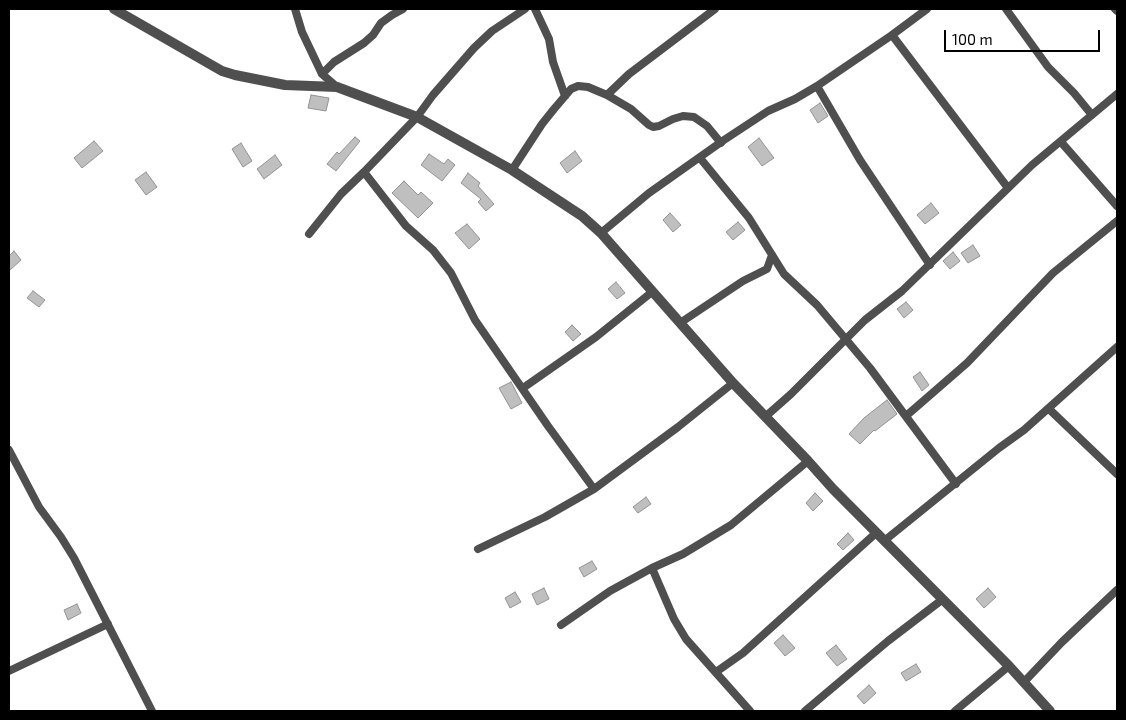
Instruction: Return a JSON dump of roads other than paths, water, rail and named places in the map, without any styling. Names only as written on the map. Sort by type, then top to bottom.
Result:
[{"type":"street","points":[[114,9],[222,71],[235,76],[285,84],[337,87],[417,117],[512,170],[570,207],[601,233],[733,383],[876,533],[1009,666],[1050,711]]},
{"type":"street","points":[[295,9],[302,32],[322,74],[337,87]]},
{"type":"street","points":[[322,74],[334,62],[364,43],[382,23],[403,9]]},
{"type":"street","points":[[309,234],[341,194],[417,117],[433,95],[474,48],[492,31],[526,9]]},
{"type":"street","points":[[534,9],[548,40],[553,62],[565,96]]},
{"type":"street","points":[[607,95],[629,74],[715,9]]},
{"type":"street","points":[[601,233],[649,193],[721,142],[768,111],[795,99],[817,86],[927,9]]},
{"type":"street","points":[[1006,9],[1048,67],[1074,93],[1092,115]]},
{"type":"street","points":[[892,35],[1008,188]]},
{"type":"street","points":[[512,170],[542,124],[571,89],[578,86],[588,87],[607,95],[631,109],[653,127],[683,116],[694,117],[707,126],[721,142]]},
{"type":"street","points":[[817,86],[860,160],[930,265]]},
{"type":"street","points":[[765,417],[791,394],[865,320],[902,291],[930,265],[1032,165],[1117,94]]},
{"type":"street","points":[[1061,142],[1117,206]]},
{"type":"street","points":[[700,158],[749,218],[784,274],[816,305],[870,368],[956,484]]},
{"type":"street","points":[[364,172],[406,226],[433,250],[451,273],[475,320],[594,489]]},
{"type":"street","points":[[906,416],[967,362],[1053,273],[1117,220]]},
{"type":"street","points":[[767,269],[772,255]]},
{"type":"street","points":[[680,323],[743,281],[767,269],[784,274]]},
{"type":"street","points":[[523,388],[596,337],[652,292]]},
{"type":"street","points":[[884,540],[1049,409],[1117,347]]},
{"type":"street","points":[[478,549],[545,517],[594,489],[678,427],[733,383]]},
{"type":"street","points":[[1049,409],[1117,474]]},
{"type":"street","points":[[9,450],[39,507],[74,558],[152,711]]},
{"type":"street","points":[[561,625],[610,591],[652,568],[683,554],[731,525],[808,461]]},
{"type":"street","points":[[716,672],[743,653],[876,533]]},
{"type":"street","points":[[652,568],[671,612],[686,640],[750,711]]},
{"type":"street","points":[[1024,682],[1062,642],[1117,590]]},
{"type":"street","points":[[805,711],[888,641],[943,599]]},
{"type":"street","points":[[9,671],[108,624]]},
{"type":"street","points":[[955,711],[1009,666]]}]
